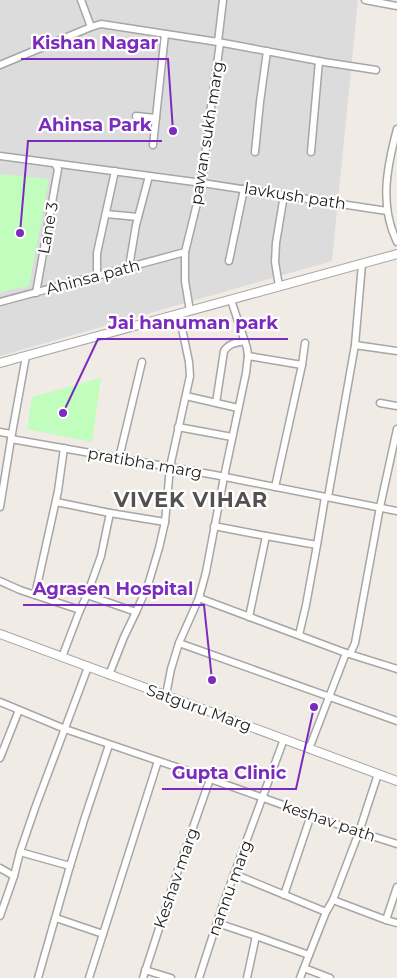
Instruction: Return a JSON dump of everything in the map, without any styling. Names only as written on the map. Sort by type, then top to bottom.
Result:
[{"type":"street","points":[[81,0],[91,27]]},
{"type":"street","name":"pawan sukh marg","points":[[190,311],[185,281],[185,252],[202,182],[219,42],[222,0]]},
{"type":"street","points":[[365,0],[397,6]]},
{"type":"street","points":[[0,65],[101,24],[219,42],[376,70]]},
{"type":"street","points":[[154,145],[165,34]]},
{"type":"street","points":[[255,152],[267,51]]},
{"type":"street","points":[[311,152],[319,61]]},
{"type":"street","points":[[136,116],[156,118]]},
{"type":"street","points":[[397,129],[387,173],[386,194],[388,211],[397,242]]},
{"type":"street","name":"lavkush path","points":[[0,156],[202,182],[388,211]]},
{"type":"street","name":"Lane 3","points":[[36,293],[58,169],[55,164]]},
{"type":"street","points":[[97,276],[97,253],[115,171]]},
{"type":"street","points":[[129,267],[148,176]]},
{"type":"street","points":[[229,261],[244,189]]},
{"type":"street","points":[[279,286],[275,262],[276,243],[284,195]]},
{"type":"street","points":[[106,214],[138,218]]},
{"type":"street","name":"Ahinsa path","points":[[0,302],[185,252]]},
{"type":"street","points":[[0,363],[397,254]]},
{"type":"street","points":[[299,635],[355,345],[362,264]]},
{"type":"street","points":[[166,696],[171,669],[179,643],[199,598],[206,572],[246,374],[248,356],[231,300]]},
{"type":"street","points":[[109,675],[148,585],[165,522],[170,467],[190,376],[189,362],[178,314]]},
{"type":"street","points":[[216,403],[224,351],[226,347],[232,344],[244,341]]},
{"type":"street","points":[[275,487],[306,344]]},
{"type":"street","points":[[355,345],[397,352]]},
{"type":"street","points":[[0,507],[26,356]]},
{"type":"street","points":[[248,356],[302,365]]},
{"type":"street","points":[[119,458],[142,362]]},
{"type":"street","points":[[186,396],[238,408]]},
{"type":"street","points":[[380,403],[397,406]]},
{"type":"street","points":[[178,427],[232,437]]},
{"type":"street","points":[[309,749],[328,696],[354,643],[397,429]]},
{"type":"street","name":"pratibha marg","points":[[0,432],[64,448],[397,511]]},
{"type":"street","points":[[35,595],[56,502],[64,448]]},
{"type":"street","points":[[56,502],[165,522]]},
{"type":"street","points":[[62,657],[101,556],[110,513]]},
{"type":"street","points":[[214,526],[317,544]]},
{"type":"street","points":[[249,617],[266,536]]},
{"type":"street","points":[[0,581],[20,590],[80,610]]},
{"type":"street","points":[[87,595],[136,612]]},
{"type":"street","points":[[199,598],[348,654],[397,669]]},
{"type":"street","name":"Satguru Marg","points":[[0,634],[397,781]]},
{"type":"street","points":[[179,643],[397,722]]},
{"type":"street","points":[[0,916],[20,852],[88,667]]},
{"type":"street","name":"keshav path","points":[[0,702],[65,729],[397,844]]},
{"type":"street","points":[[0,758],[19,710]]},
{"type":"street","name":"nannu marg","points":[[199,978],[216,923],[284,739]]},
{"type":"street","points":[[38,978],[70,866],[109,744]]},
{"type":"street","points":[[89,978],[158,761]]},
{"type":"street","points":[[300,978],[359,832],[378,774]]},
{"type":"street","name":"Keshav marg","points":[[143,978],[210,779]]},
{"type":"street","points":[[284,895],[312,815]]},
{"type":"street","points":[[20,852],[70,866]]},
{"type":"street","points":[[0,868],[14,876]]},
{"type":"street","points":[[234,874],[326,912]]},
{"type":"street","points":[[386,920],[397,887]]},
{"type":"street","points":[[333,900],[397,923]]},
{"type":"street","points":[[56,918],[103,934]]},
{"type":"street","points":[[216,923],[309,955]]},
{"type":"street","points":[[247,978],[256,936]]},
{"type":"street","points":[[304,968],[330,978]]},
{"type":"street","points":[[145,970],[171,978]]},
{"type":"shaded area","points":[[0,0],[358,0],[332,261],[0,356]]},
{"type":"green space","points":[[0,174],[49,179],[29,286],[0,292]]},
{"type":"green space","points":[[101,378],[92,442],[27,429],[32,397]]},
{"type":"place","name":"Kishan Nagar","points":[[173,131]]},
{"type":"place","name":"Ahinsa Park","points":[[20,233]]},
{"type":"place","name":"Jai hanuman park","points":[[63,413]]},
{"type":"place","name":"Agrasen Hospital","points":[[212,680]]},
{"type":"place","name":"Gupta Clinic","points":[[314,707]]},
{"type":"district","name":"VIVEK VIHAR","points":[[191,499]]}]
